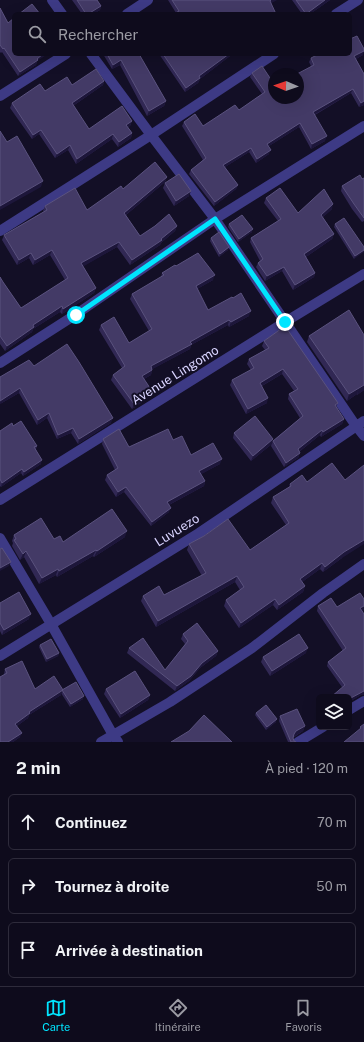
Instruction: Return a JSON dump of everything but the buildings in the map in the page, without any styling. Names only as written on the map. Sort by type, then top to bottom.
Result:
[{"type":"street","points":[[52,0],[61,12]]},
{"type":"street","points":[[130,12],[148,0]]},
{"type":"street","points":[[339,12],[358,0]]},
{"type":"street","points":[[0,96],[63,56]]},
{"type":"street","points":[[92,56],[215,219],[285,322],[360,424],[364,436]]},
{"type":"street","points":[[0,232],[271,56]]},
{"type":"street","points":[[0,364],[76,315],[215,219],[364,126]]},
{"type":"street","name":"Avenue Lingomo","points":[[0,500],[364,274]]},
{"type":"street","name":"Luvuezo","points":[[0,656],[199,533],[360,424]]},
{"type":"street","points":[[0,538],[51,624],[115,739]]},
{"type":"street","points":[[101,742],[115,739],[252,648],[364,564]]},
{"type":"street","points":[[352,708],[364,701]]},
{"type":"street","points":[[298,742],[318,730]]},
{"type":"route","points":[[76,315],[215,219],[285,322]]}]
